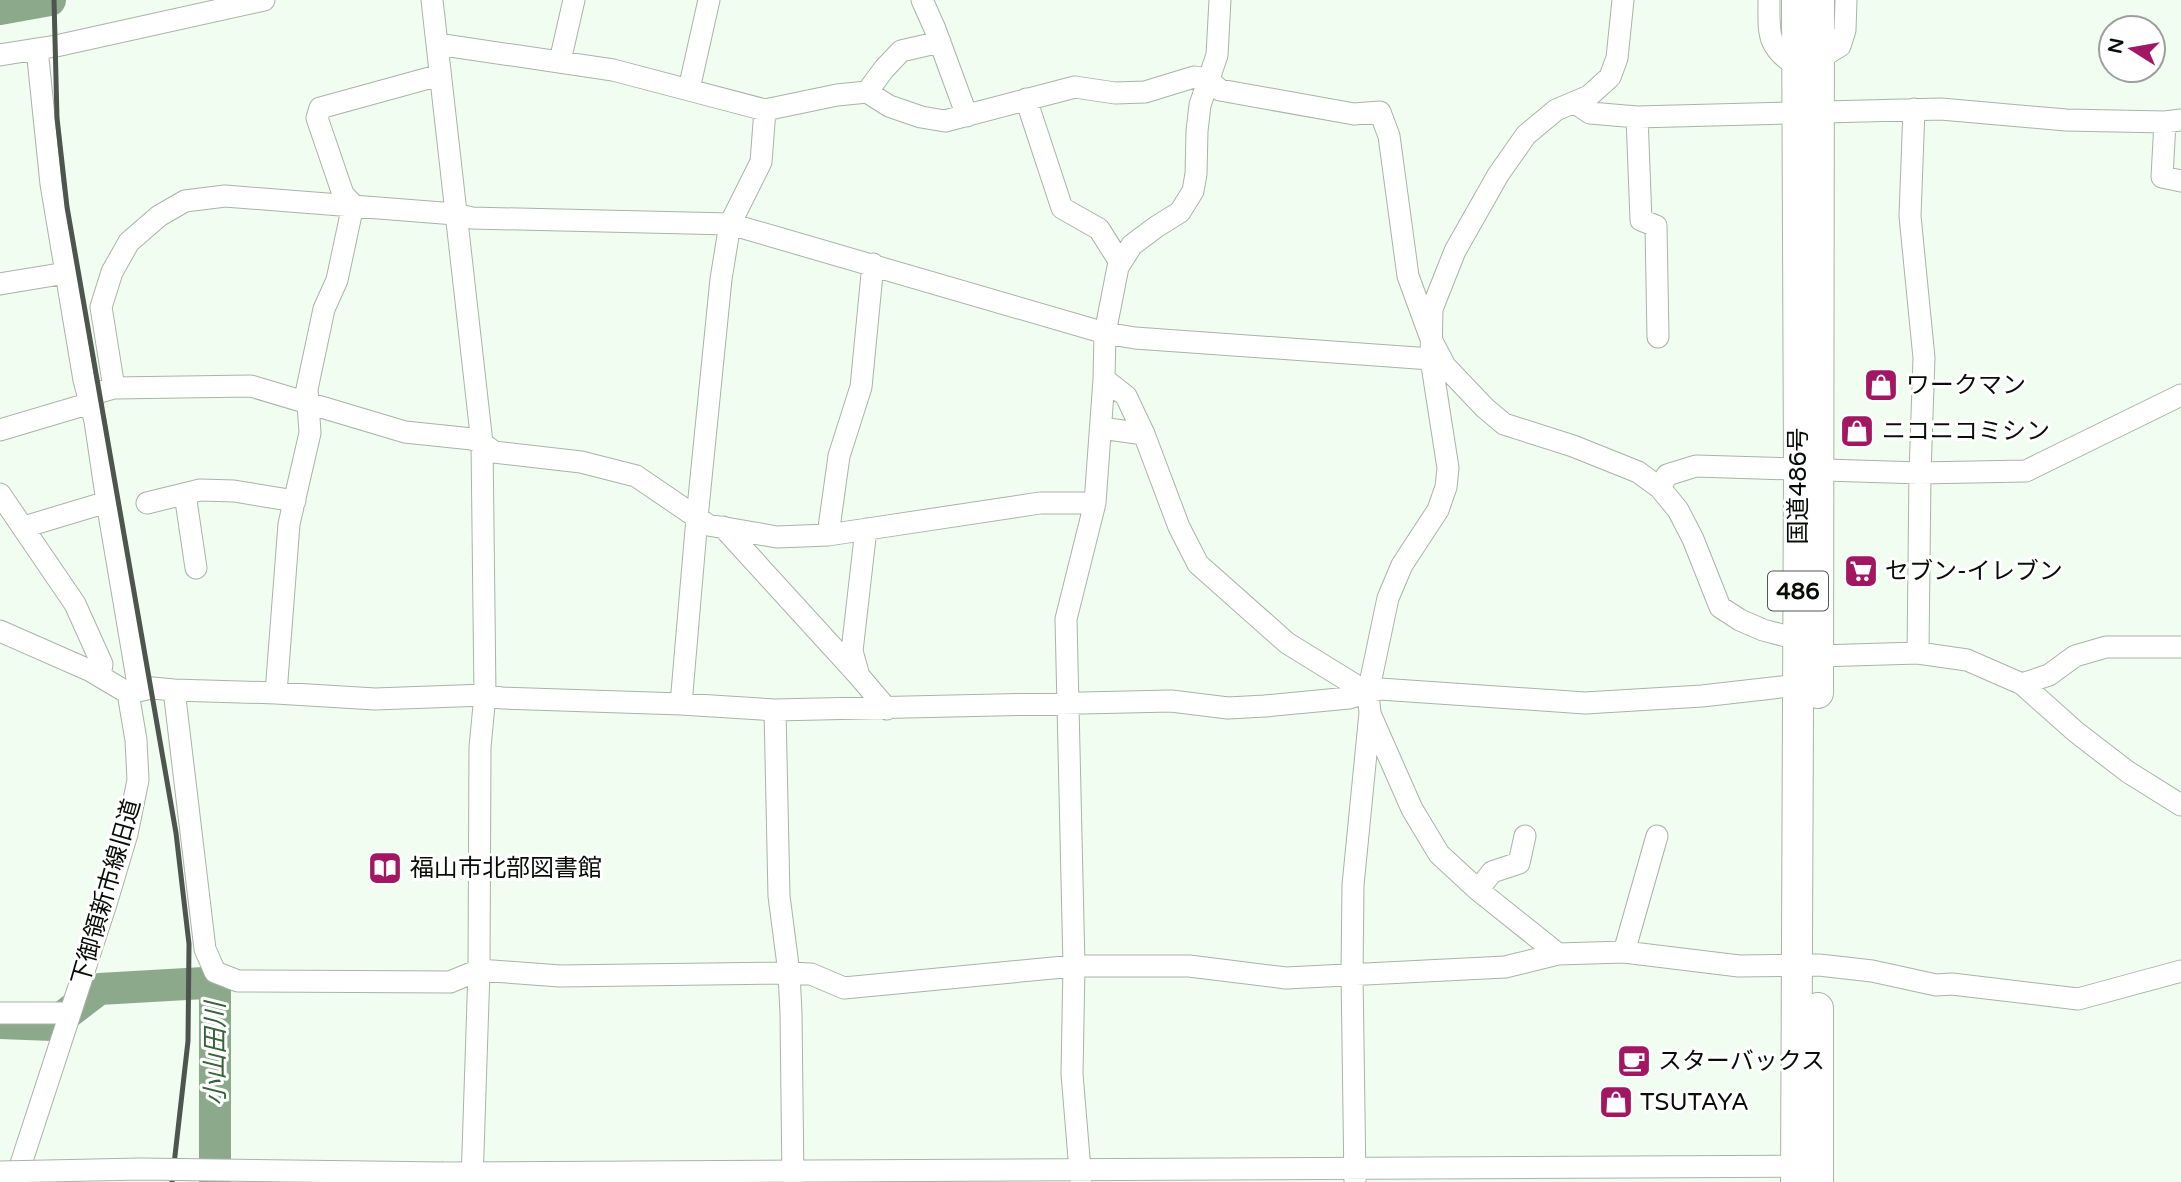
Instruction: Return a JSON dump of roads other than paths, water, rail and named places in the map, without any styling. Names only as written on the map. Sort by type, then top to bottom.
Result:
[{"type":"highway","name":"国道486号","points":[[1797,0],[1808,62],[1807,1174]]},
{"type":"highway","name":"国道486号","points":[[1808,62],[1819,0]]},
{"type":"highway","name":"国道486号","points":[[1808,647],[1798,685],[1808,966]]},
{"type":"street","points":[[0,55],[264,0]]},
{"type":"street","points":[[432,0],[482,443],[485,695],[480,747],[478,970],[472,1177]]},
{"type":"street","points":[[560,61],[574,0]]},
{"type":"street","points":[[689,89],[709,0]]},
{"type":"street","points":[[922,0],[967,116]]},
{"type":"street","points":[[1082,1176],[1072,1074],[1074,966],[1066,619],[1096,503],[1105,333],[1118,267],[1132,245],[1180,212],[1193,191],[1200,105],[1217,55],[1220,0]]},
{"type":"street","points":[[1428,312],[1455,251],[1498,175],[1526,135],[1556,110],[1589,96],[1609,77],[1617,58],[1623,0]]},
{"type":"street","points":[[1769,0],[1769,34],[1780,55],[1808,62],[1840,46],[1845,30],[1846,0]]},
{"type":"street","points":[[867,92],[901,51],[940,42]]},
{"type":"street","points":[[437,44],[612,70],[765,110],[837,95],[867,92],[890,106],[921,117],[945,121],[1075,87],[1115,93],[1145,92],[1195,77],[1208,79],[1220,90],[1354,114],[1380,112],[1389,136],[1408,276],[1428,312],[1448,468],[1446,487],[1438,510],[1402,565],[1388,598],[1369,703],[1353,885],[1355,1176]]},
{"type":"street","name":"下御領新市線旧道","points":[[15,1182],[127,834],[138,780],[133,692],[107,502],[95,421],[51,184],[37,49]]},
{"type":"street","points":[[353,205],[343,194],[334,169],[317,118],[320,108],[440,75]]},
{"type":"street","points":[[1026,99],[1062,208],[1099,229],[1121,261]]},
{"type":"street","points":[[1574,103],[1590,113],[1637,117],[1941,109],[2066,120],[2173,121],[2162,177],[2181,181]]},
{"type":"street","points":[[1914,109],[1910,216],[1924,358],[1918,653]]},
{"type":"street","points":[[681,704],[696,518],[721,279],[730,224],[761,162],[765,110]]},
{"type":"street","points":[[1637,117],[1641,220],[1656,226],[1658,337]]},
{"type":"street","points":[[114,388],[101,307],[112,272],[129,242],[159,216],[185,201],[225,196],[455,214],[472,218],[730,224],[1105,333],[1135,338],[1434,352],[1485,408],[1504,424],[1573,446],[1639,472],[1660,488],[1678,510],[1693,539],[1720,607],[1751,625],[1808,647],[1918,653],[1967,660],[2022,684],[2076,732],[2128,772],[2181,805]]},
{"type":"street","points":[[276,693],[289,524],[310,433],[307,388],[324,309],[337,280],[353,205]]},
{"type":"street","points":[[828,536],[839,456],[861,387],[873,264]]},
{"type":"street","points":[[0,284],[66,273]]},
{"type":"street","points":[[1104,379],[1126,396],[1144,434],[1179,527],[1198,564],[1287,643],[1369,703],[1412,809],[1439,854],[1558,954]]},
{"type":"street","points":[[0,430],[84,405],[100,392],[114,388],[251,386],[405,432],[472,439],[494,452],[581,462],[636,476],[708,525],[777,537],[828,536],[1040,503],[1096,503]]},
{"type":"street","points":[[1660,488],[1667,475],[1696,466],[1920,473],[2026,471],[2181,395]]},
{"type":"street","points":[[1101,428],[1144,434]]},
{"type":"street","points":[[147,503],[200,490],[234,491],[295,501]]},
{"type":"street","points":[[0,494],[75,604],[102,664],[100,676]]},
{"type":"street","points":[[185,494],[196,568]]},
{"type":"street","points":[[24,527],[107,502]]},
{"type":"street","points":[[723,527],[887,709]]},
{"type":"street","points":[[859,676],[852,651],[866,530]]},
{"type":"street","points":[[1,634],[133,692],[152,688],[375,699],[485,695],[502,698],[775,710],[1171,701],[1227,708],[1349,698],[1369,703]]},
{"type":"street","points":[[2022,684],[2049,675],[2075,656],[2106,647],[2181,647]]},
{"type":"street","points":[[1369,703],[1380,689],[1585,703],[1702,696],[1798,685]]},
{"type":"street","points":[[174,691],[205,949],[215,972],[238,981],[450,982],[478,970],[560,976],[789,973],[811,974],[844,988],[1074,966],[1189,966],[1286,978],[1505,967],[1558,954],[1623,952],[1739,966],[1808,966],[1872,971],[1936,985],[1952,984],[2078,999],[2181,971]]},
{"type":"street","points":[[775,710],[779,896],[789,973],[793,1176]]},
{"type":"street","points":[[1479,890],[1492,872],[1519,863],[1525,836]]},
{"type":"street","points":[[1623,952],[1657,836]]},
{"type":"street","points":[[0,1013],[69,1013]]},
{"type":"street","points":[[0,1172],[154,1169],[444,1173],[472,1177],[1807,1174]]},
{"type":"waterway","points":[[0,9],[50,0]]},
{"type":"waterway","name":"小山田川","points":[[0,1023],[52,1025],[99,989],[204,983],[215,987],[215,1182]]},
{"type":"railway","points":[[54,0],[57,118],[67,207],[176,833],[189,944],[188,1041],[172,1182]]},
{"type":"place","name":"ワークマン","points":[[1881,385]]},
{"type":"place","name":"ニコニコミシン","points":[[1857,431]]},
{"type":"place","name":"セブン-イレブン","points":[[1861,571]]},
{"type":"place","name":"福山市北部図書館","points":[[385,868]]},
{"type":"place","name":"スターバックス","points":[[1634,1061]]},
{"type":"place","name":"TSUTAYA","points":[[1616,1102]]}]
